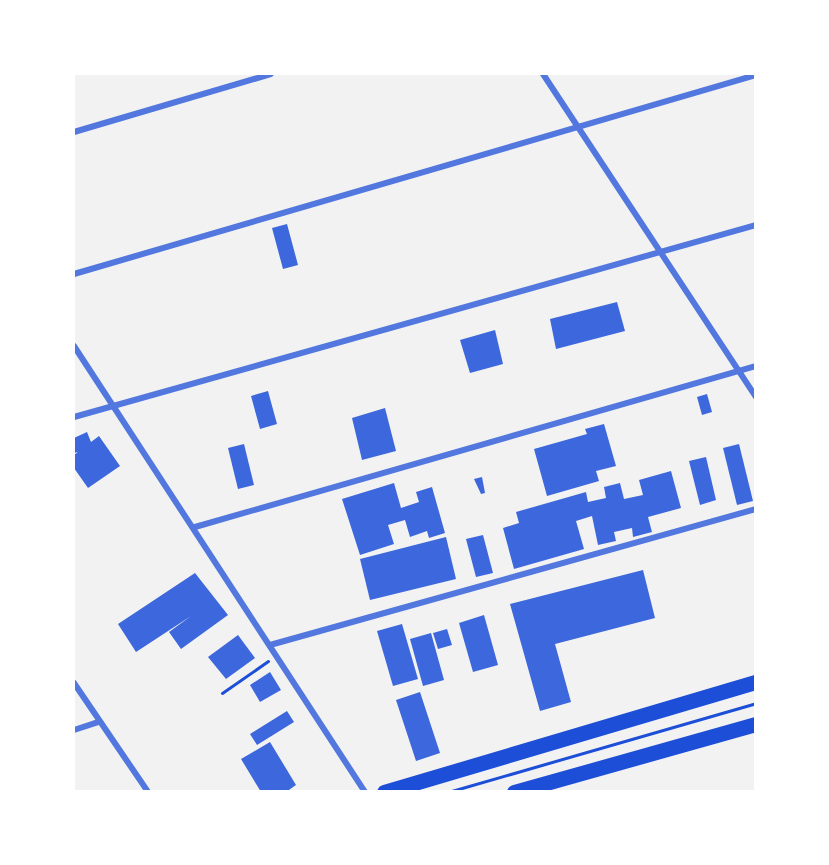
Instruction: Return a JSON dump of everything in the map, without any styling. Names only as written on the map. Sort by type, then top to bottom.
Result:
[{"type":"main road","points":[[384,792],[756,682]]},
{"type":"main road","points":[[514,792],[756,724]]},
{"type":"street","points":[[74,132],[271,74]]},
{"type":"street","points":[[543,74],[756,398]]},
{"type":"street","points":[[74,274],[756,75]]},
{"type":"street","points":[[74,417],[111,404],[662,253],[756,225]]},
{"type":"street","points":[[74,346],[195,527],[365,792]]},
{"type":"street","points":[[195,527],[756,366]]},
{"type":"street","points":[[270,645],[756,509]]},
{"type":"street","points":[[74,683],[147,792]]},
{"type":"street","points":[[74,730],[99,722]]},
{"type":"path","points":[[222,693],[277,655]]},
{"type":"path","points":[[448,792],[756,703]]},
{"type":"building","points":[[287,224],[298,265],[283,269],[272,228]]},
{"type":"building","points":[[617,302],[625,331],[556,349],[550,319]]},
{"type":"building","points":[[495,330],[503,364],[470,373],[460,340]]},
{"type":"building","points":[[268,391],[277,424],[260,429],[251,396]]},
{"type":"building","points":[[707,394],[712,412],[702,415],[697,397]]},
{"type":"building","points":[[385,408],[396,451],[362,460],[352,418]]},
{"type":"building","points":[[604,424],[616,466],[596,471],[599,481],[547,496],[534,449],[587,434],[585,429]]},
{"type":"building","points":[[87,432],[91,442],[99,436],[120,466],[88,488],[74,468],[74,455],[78,452],[74,453],[74,438]]},
{"type":"building","points":[[244,444],[254,485],[238,489],[228,448]]},
{"type":"building","points":[[739,444],[753,501],[737,505],[723,448]]},
{"type":"building","points":[[706,457],[716,500],[700,505],[689,461]]},
{"type":"building","points":[[671,471],[681,508],[648,517],[652,532],[633,537],[632,528],[614,532],[616,541],[598,545],[592,516],[576,521],[584,549],[514,569],[503,528],[519,523],[516,512],[586,492],[588,502],[606,498],[604,487],[620,483],[624,499],[643,495],[639,480]]},
{"type":"building","points":[[482,477],[485,493],[481,494],[474,479]]},
{"type":"building","points":[[394,483],[401,508],[419,502],[416,492],[432,487],[445,533],[429,538],[427,531],[410,537],[405,520],[388,525],[394,544],[360,555],[342,499]]},
{"type":"building","points":[[483,535],[493,573],[476,577],[466,539]]},
{"type":"building","points":[[446,537],[456,579],[370,600],[360,559]]},
{"type":"building","points":[[643,570],[655,618],[555,644],[571,702],[540,711],[510,604]]},
{"type":"building","points":[[195,573],[228,615],[181,649],[169,632],[191,616],[136,652],[118,624]]},
{"type":"building","points":[[484,615],[498,665],[473,672],[459,623]]},
{"type":"building","points":[[402,624],[418,679],[393,686],[377,631]]},
{"type":"building","points":[[447,629],[452,645],[438,649],[433,633]]},
{"type":"building","points":[[431,633],[444,680],[423,686],[410,639]]},
{"type":"building","points":[[238,635],[255,658],[226,679],[208,657]]},
{"type":"building","points":[[270,672],[281,690],[260,702],[250,685]]},
{"type":"building","points":[[420,692],[440,753],[416,761],[396,700]]},
{"type":"building","points":[[287,711],[294,722],[257,745],[250,734]]},
{"type":"building","points":[[270,742],[296,785],[286,792],[261,792],[241,759]]}]
